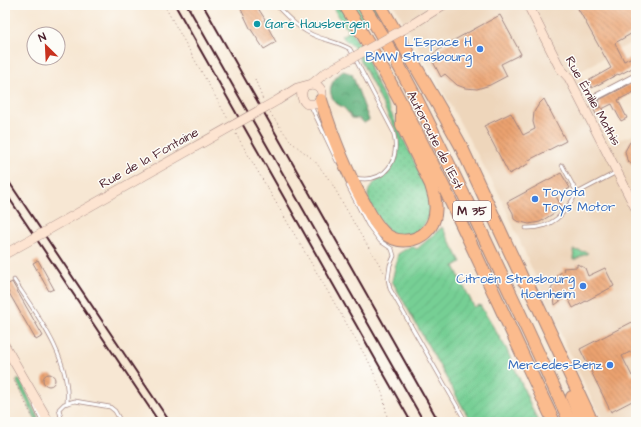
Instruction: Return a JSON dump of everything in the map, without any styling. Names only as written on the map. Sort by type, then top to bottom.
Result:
[{"type":"highway","name":"Autoroute de l’Est","points":[[345,5],[378,60],[402,106],[454,210],[554,422]]},
{"type":"highway","name":"Autoroute de l’Est","points":[[363,5],[391,52],[441,147],[570,422]]},
{"type":"highway","points":[[380,5],[456,138],[523,280],[524,286],[582,422]]},
{"type":"highway","points":[[314,98],[330,130],[347,180],[374,220],[389,237],[402,241],[414,240],[424,234],[429,229],[435,216],[435,200],[431,185],[402,125],[402,106]]},
{"type":"highway","points":[[523,280],[528,285],[592,422]]},
{"type":"street","name":"Rue de la Fontaine","points":[[5,254],[297,88],[308,85],[324,74],[413,24],[443,5]]},
{"type":"street","name":"Rue Émile Mathis","points":[[528,5],[560,68],[569,78],[636,209]]},
{"type":"street","name":"Rue de la Fontaine","points":[[278,100],[291,97],[314,98],[336,67]]},
{"type":"street","points":[[592,99],[636,76]]},
{"type":"street","points":[[308,85],[319,86],[314,98],[301,93],[308,85]]},
{"type":"street","name":"Rue de la Fontaine","points":[[5,249],[32,239]]},
{"type":"street","points":[[5,346],[49,422]]},
{"type":"lane","points":[[276,5],[292,21],[305,31],[342,44],[350,49],[393,132],[396,142],[394,157],[386,171],[371,179],[347,180],[355,201],[368,225],[380,241],[392,249],[394,256],[390,265],[388,277],[390,289],[466,422]]},
{"type":"lane","points":[[314,98],[338,164]]},
{"type":"lane","points":[[562,165],[577,193]]},
{"type":"lane","points":[[526,228],[540,227],[554,221],[564,213],[577,193],[617,172]]},
{"type":"lane","points":[[14,280],[49,333],[57,350],[68,389],[67,402]]},
{"type":"lane","points":[[31,391],[38,415],[42,422]]},
{"type":"lane","points":[[62,422],[59,409],[67,402],[80,402],[110,407],[115,411],[121,422]]},
{"type":"path","points":[[164,5],[229,120]]},
{"type":"path","points":[[255,79],[263,99]]},
{"type":"path","points":[[269,112],[291,142],[314,160],[331,182],[381,268],[388,277]]},
{"type":"path","points":[[236,133],[370,364],[383,395],[388,422]]},
{"type":"path","points":[[12,375],[35,422]]},
{"type":"shaded area","points":[[394,5],[636,5],[636,40],[579,72],[591,94],[586,99],[588,103],[591,104],[610,143],[636,134],[636,422],[603,422],[562,337],[499,194]]},
{"type":"green space","points":[[331,5],[386,5],[351,31],[369,62],[370,69],[426,186],[430,205],[428,217],[422,227],[412,235],[399,236],[387,230],[369,202],[368,192],[370,188],[389,171],[396,159],[398,135],[354,47],[341,36],[349,32]]},
{"type":"green space","points":[[343,71],[352,74],[369,120],[364,123],[360,119],[352,118],[344,108],[336,103],[331,94],[330,90],[333,82]]},
{"type":"green space","points":[[442,227],[461,262],[454,266],[474,307],[480,305],[506,348],[538,422],[471,422],[392,281],[398,254],[411,246],[417,249]]},
{"type":"green space","points":[[573,250],[586,252],[588,253],[574,260]]},
{"type":"green space","points":[[18,379],[21,381],[40,422],[37,422],[17,382]]},
{"type":"building","name":"Gare Hausbergen","points":[[239,5],[256,5],[265,19],[264,20],[276,42],[264,49],[250,28]]},
{"type":"building","points":[[576,5],[636,5],[636,31],[615,43],[624,61],[636,55],[636,66],[592,88],[588,81],[611,68]]},
{"type":"building","name":"L'Espace H BMW Strasbourg","points":[[500,15],[521,54],[501,64],[507,76],[490,85],[477,89],[465,88],[457,85],[445,74],[441,77],[430,56],[447,44]]},
{"type":"building","points":[[636,81],[636,91],[618,100],[627,118],[621,121],[612,104],[602,109],[599,100]]},
{"type":"building","points":[[544,99],[566,141],[527,161],[528,164],[509,174],[484,126],[511,113],[523,135],[535,129],[533,122],[534,112]]},
{"type":"building","points":[[601,107],[604,112],[597,116],[594,110]]},
{"type":"building","points":[[636,138],[636,168],[627,160],[625,151],[630,142]]},
{"type":"building","name":"Toyota Toys Motor","points":[[561,173],[570,188],[556,196],[562,208],[540,222],[529,224],[514,219],[513,213],[507,202]]},
{"type":"building","points":[[38,260],[54,289],[49,291],[33,263]]},
{"type":"building","name":"Citroën Strasbourg Hoenheim","points":[[577,264],[585,268],[588,276],[605,268],[614,286],[573,308],[567,296],[555,305],[553,291],[550,292],[556,279],[554,278],[564,270],[563,268],[577,267]]},
{"type":"building","points":[[12,282],[43,336],[36,340],[5,286]]},
{"type":"building","name":"Mercedes-Benz","points":[[636,320],[636,349],[622,356],[632,376],[636,374],[636,399],[611,412],[580,349]]},
{"type":"building","points":[[47,374],[51,374],[55,380],[51,386],[47,386],[43,382],[43,378]]},
{"type":"railway","points":[[175,5],[411,422]]},
{"type":"railway","points":[[187,5],[424,422]]},
{"type":"railway","points":[[203,5],[439,422]]},
{"type":"railway","points":[[5,176],[170,422]]},
{"type":"railway","points":[[5,192],[159,422]]},
{"type":"place","name":"Gare Hausbergen","points":[[257,24]]},
{"type":"place","name":"L'Espace H BMW Strasbourg","points":[[480,49]]},
{"type":"place","name":"Toyota Toys Motor","points":[[535,199]]},
{"type":"place","name":"Citroën Strasbourg Hoenheim","points":[[583,286]]},
{"type":"place","name":"Mercedes-Benz","points":[[610,365]]}]
